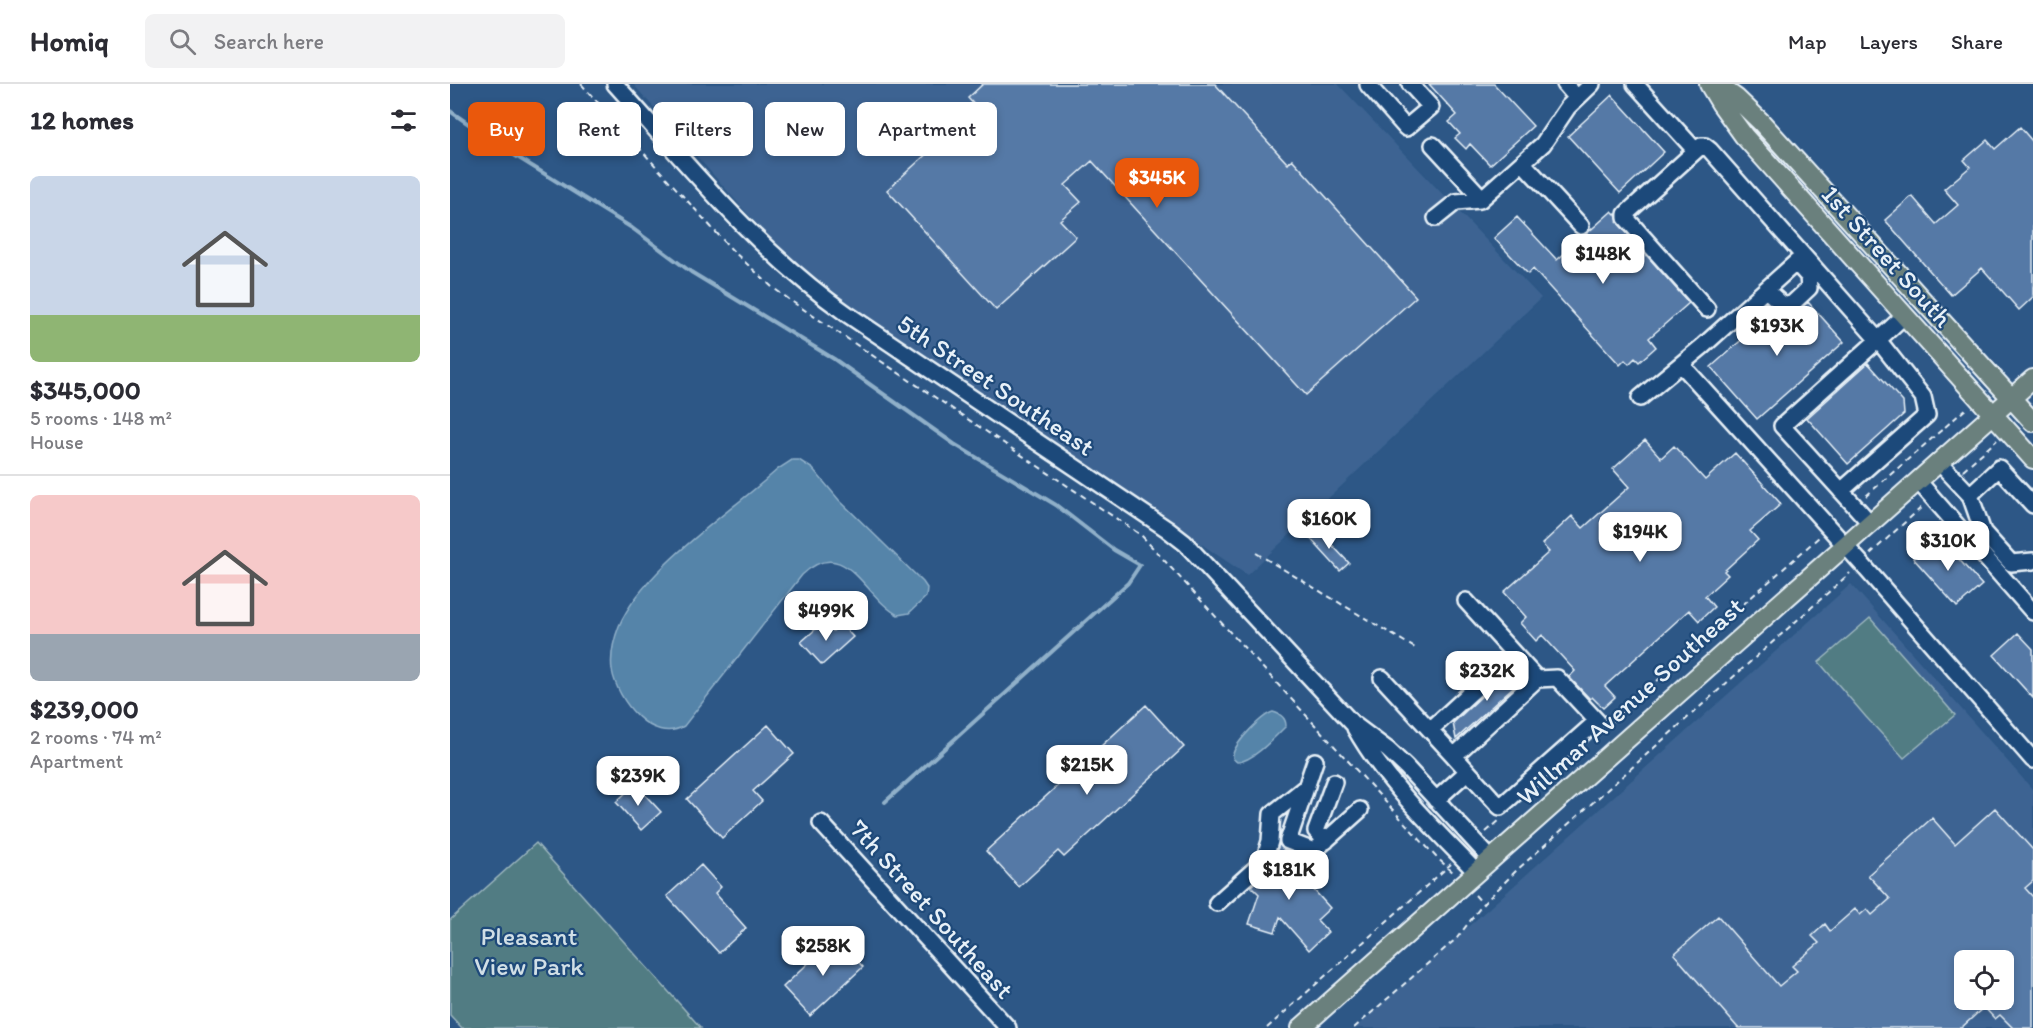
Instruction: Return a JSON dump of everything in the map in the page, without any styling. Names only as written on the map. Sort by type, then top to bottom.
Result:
[{"type":"main road","name":"1st Street South","points":[[1709,84],[1744,136],[2033,459]]},
{"type":"main road","name":"1st Street South","points":[[1716,84],[1736,98],[1761,122],[2033,422]]},
{"type":"main road","name":"Willmar Avenue Southeast","points":[[1301,1028],[2033,379]]},
{"type":"street","name":"5th Street Southeast","points":[[615,84],[739,220],[802,281],[847,314],[1179,538],[1352,723],[1388,750],[1491,859]]},
{"type":"street","points":[[1368,85],[1406,128],[1431,107],[1411,84]]},
{"type":"street","points":[[1436,218],[1456,202],[1482,198],[1543,144],[1568,107],[1574,90],[1592,84]]},
{"type":"street","points":[[1635,84],[1695,150]]},
{"type":"street","points":[[1433,145],[1482,198]]},
{"type":"street","points":[[1707,309],[1626,218],[1629,211],[1701,146],[1710,150],[1800,259],[1878,340],[1923,397],[1927,415],[1841,491]]},
{"type":"street","points":[[1522,163],[1581,226]]},
{"type":"street","points":[[1640,398],[1800,259]]},
{"type":"street","points":[[1766,290],[1784,306],[1793,303],[1809,288],[1808,276],[1800,259]]},
{"type":"street","points":[[1870,523],[1782,426],[1905,315]]},
{"type":"street","points":[[1681,364],[1845,545],[2033,760]]},
{"type":"street","points":[[1939,462],[1970,495],[1983,532],[2012,563],[2033,561]]},
{"type":"street","points":[[1970,495],[2000,468],[2033,505]]},
{"type":"street","points":[[1918,481],[2033,612]]},
{"type":"street","points":[[1466,602],[1536,679]]},
{"type":"street","points":[[1430,730],[1513,654]]},
{"type":"street","points":[[1382,678],[1500,807],[1597,721],[1557,678],[1536,679],[1454,756]]},
{"type":"street","name":"5th Street Southeast","points":[[1352,723],[1365,746],[1392,783],[1460,856],[1470,878]]},
{"type":"street","points":[[1316,761],[1288,841],[1314,852],[1359,810]]},
{"type":"street","points":[[1436,800],[1467,772]]},
{"type":"street","points":[[1326,841],[1316,831],[1334,782]]},
{"type":"street","points":[[1217,903],[1264,861],[1270,841],[1272,814],[1307,786]]},
{"type":"street","name":"7th Street Southeast","points":[[821,823],[1008,1028]]},
{"type":"path","points":[[581,84],[733,251],[772,287],[1141,535],[1448,867],[1470,878],[1483,904]]},
{"type":"path","points":[[1854,505],[1965,409]]},
{"type":"path","points":[[1954,478],[2008,430]]},
{"type":"path","points":[[1354,1028],[1457,938],[1483,904],[1517,870],[1932,497]]},
{"type":"path","points":[[1602,729],[1829,528]]},
{"type":"path","points":[[1256,553],[1415,648]]},
{"type":"path","points":[[1475,842],[1504,817]]},
{"type":"path","points":[[1267,1028],[1460,856]]},
{"type":"shaded area","points":[[633,84],[1338,84],[1541,298],[1247,575],[799,272],[697,156],[753,156],[753,102],[653,102],[653,107]]},
{"type":"shaded area","points":[[792,460],[799,460],[813,469],[839,500],[923,582],[927,588],[926,597],[909,613],[898,615],[886,607],[854,573],[843,565],[830,561],[817,564],[802,575],[684,726],[672,730],[648,725],[629,706],[615,682],[612,659],[619,626],[631,604],[668,562],[778,469]]},
{"type":"shaded area","points":[[1851,584],[2033,790],[2033,1028],[1355,1028]]},
{"type":"shaded area","points":[[1273,712],[1282,717],[1286,726],[1256,754],[1243,761],[1237,762],[1233,759],[1235,749],[1244,736],[1256,723]]},
{"type":"green space","points":[[1870,618],[1955,715],[1904,758],[1819,662]]},
{"type":"green space","name":"Pleasant View Park","points":[[536,843],[701,1028],[462,1028],[450,1015],[450,920]]},
{"type":"building","points":[[983,84],[1215,84],[1288,164],[1292,159],[1416,297],[1306,395],[1092,161],[1065,185],[1081,202],[1060,220],[1076,237],[996,310],[887,190],[924,156],[997,156],[997,102],[972,102],[968,98]]},
{"type":"building","points":[[1429,84],[1494,84],[1533,126],[1490,165],[1470,144],[1466,149],[1455,138],[1460,134],[1449,122],[1457,115]]},
{"type":"building","points":[[1612,95],[1664,152],[1620,193],[1568,136]]},
{"type":"building","points":[[2020,127],[2033,142],[2033,297],[2019,310],[1982,268],[1951,295],[1885,220],[1912,196],[1936,224],[1958,205],[1944,189],[1970,167],[1964,160],[1987,140],[1995,149]]},
{"type":"building","points":[[1612,211],[1619,224],[1689,303],[1649,338],[1656,347],[1639,362],[1635,358],[1629,364],[1625,360],[1620,365],[1533,269],[1528,274],[1494,238],[1517,217],[1557,260]]},
{"type":"building","points":[[1808,302],[1844,342],[1757,419],[1711,367],[1774,311],[1781,319],[1799,310]]},
{"type":"building","points":[[1868,363],[1903,402],[1904,414],[1848,464],[1807,418]]},
{"type":"building","points":[[1645,440],[1661,458],[1674,446],[1705,480],[1735,453],[1781,504],[1750,531],[1758,540],[1724,571],[1728,575],[1705,596],[1714,607],[1699,621],[1689,610],[1605,686],[1615,697],[1603,708],[1592,697],[1590,699],[1569,677],[1575,671],[1542,635],[1536,641],[1520,623],[1526,617],[1504,592],[1549,552],[1542,544],[1572,516],[1583,528],[1629,487],[1613,469]]},
{"type":"building","points":[[1317,529],[1349,563],[1340,571],[1309,537]]},
{"type":"building","points":[[1938,536],[1982,585],[1957,607],[1913,558]]},
{"type":"building","points":[[825,621],[833,631],[841,624],[853,637],[822,665],[801,642]]},
{"type":"building","points":[[2018,633],[2033,649],[2033,698],[1994,655]]},
{"type":"building","points":[[1513,667],[1523,678],[1456,739],[1453,723]]},
{"type":"building","points":[[1146,705],[1184,747],[1064,857],[1058,851],[1019,887],[986,851]]},
{"type":"building","points":[[768,725],[794,754],[753,791],[762,801],[722,838],[687,799]]},
{"type":"building","points":[[635,784],[661,812],[641,830],[616,802]]},
{"type":"building","points":[[1995,808],[2033,850],[2033,881],[2025,888],[2033,897],[2033,1028],[2013,1028],[2000,1015],[1995,1019],[1987,1010],[2014,1010],[2014,950],[1954,950],[1954,1010],[1981,1010],[1961,1028],[1738,1028],[1674,954],[1718,916],[1779,986],[1797,971],[1792,966],[1819,943],[1812,936],[1825,924],[1830,931],[1855,909],[1860,915],[1867,909],[1872,915],[1890,899],[1868,875],[1932,818],[1955,844]]},
{"type":"building","points":[[1279,844],[1284,850],[1300,856],[1295,869],[1330,908],[1317,920],[1328,932],[1309,950],[1280,917],[1275,932],[1249,924],[1259,894],[1251,886],[1271,868]]},
{"type":"building","points":[[701,865],[721,887],[715,893],[746,928],[719,953],[667,896]]},
{"type":"building","points":[[836,937],[863,967],[810,1016],[783,987]]},
{"type":"waterway","points":[[450,111],[506,150],[632,228],[691,272],[834,359],[954,444],[1056,505],[1114,550],[1140,565],[1128,583],[885,802]]}]
